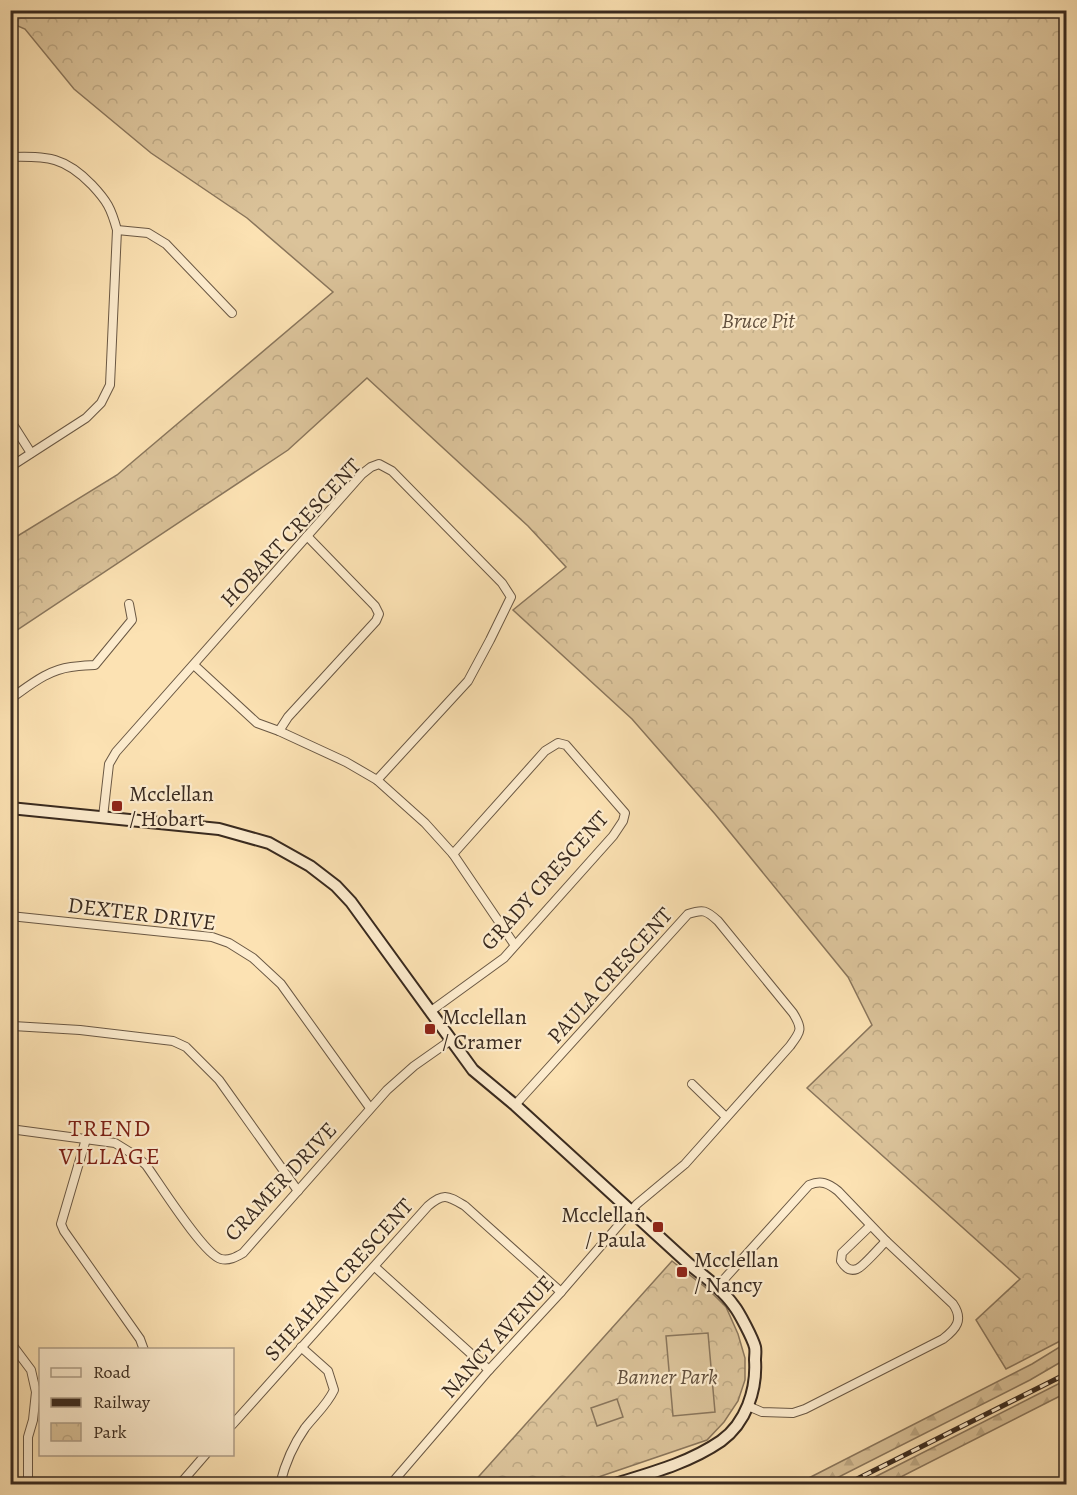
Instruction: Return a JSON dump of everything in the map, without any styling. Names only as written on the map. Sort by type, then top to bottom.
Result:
[{"type":"street","points":[[10,157],[47,158],[76,169],[103,197],[111,209],[117,230],[110,385],[101,403],[86,418],[10,467]]},
{"type":"street","points":[[117,230],[148,233],[166,244],[232,313]]},
{"type":"street","points":[[10,420],[32,453]]},
{"type":"street","name":"HOBART CRESCENT","points":[[103,817],[109,764],[116,752],[363,474],[379,464],[392,471],[502,583],[511,597],[468,681],[377,780]]},
{"type":"street","points":[[279,731],[288,717],[379,615],[375,606],[307,536]]},
{"type":"street","points":[[10,699],[48,674],[68,667],[95,665],[132,620],[129,604]]},
{"type":"street","points":[[194,665],[257,723],[346,762],[377,780],[425,823],[453,854],[514,944]]},
{"type":"street","name":"GRADY CRESCENT","points":[[430,1011],[504,958],[514,944],[613,836],[625,813],[566,745],[558,744],[545,751],[453,854]]},
{"type":"street","points":[[10,808],[219,829],[269,843],[310,866],[336,886],[351,902],[473,1070],[717,1287],[734,1305],[755,1347],[756,1372],[752,1398],[741,1419],[723,1439],[699,1454],[672,1466],[615,1485]]},
{"type":"street","name":"PAULA CRESCENT","points":[[515,1106],[688,914],[700,910],[710,913],[793,1013],[799,1023],[800,1033],[685,1164],[631,1211]]},
{"type":"street","name":"DEXTER DRIVE","points":[[10,916],[212,938],[229,943],[253,958],[281,984],[370,1108]]},
{"type":"street","points":[[10,1027],[80,1030],[172,1041],[186,1047],[219,1080],[298,1191]]},
{"type":"street","name":"CRAMER DRIVE","points":[[10,1129],[115,1143],[136,1156],[150,1171],[203,1245],[219,1259],[228,1259],[243,1253],[387,1090],[414,1066],[451,1040]]},
{"type":"street","points":[[692,1084],[726,1117]]},
{"type":"street","points":[[86,1139],[61,1224],[64,1232],[140,1339],[143,1348]]},
{"type":"street","points":[[717,1287],[809,1185],[820,1182],[831,1185],[870,1226],[956,1308],[958,1317],[955,1329],[943,1339],[805,1409],[793,1413],[762,1412],[748,1406]]},
{"type":"street","name":"SHEAHAN CRESCENT","points":[[234,1423],[439,1196],[448,1196],[465,1206],[561,1292]]},
{"type":"street","name":"NANCY AVENUE","points":[[391,1485],[489,1370],[631,1211]]},
{"type":"street","points":[[870,1226],[842,1253],[840,1261],[844,1267],[850,1270],[857,1269],[886,1241]]},
{"type":"street","points":[[375,1267],[489,1370]]},
{"type":"street","points":[[10,1342],[31,1370],[36,1392],[37,1420],[28,1437],[28,1485]]},
{"type":"street","points":[[280,1485],[286,1463],[295,1445],[334,1390],[328,1371],[301,1347]]},
{"type":"street","points":[[180,1485],[205,1456]]},
{"type":"green space","name":"Bruce Pit","points":[[11,10],[1066,11],[1066,1338],[1006,1369],[976,1320],[1020,1279],[807,1088],[872,1025],[848,977],[715,814],[632,719],[513,610],[566,567],[528,526],[367,378],[288,450],[11,634],[11,540],[117,475],[333,292],[247,218],[151,153],[74,89],[25,29],[11,23]]},
{"type":"green space","name":"Banner Park","points":[[672,1261],[710,1291],[726,1307],[738,1334],[745,1358],[745,1380],[738,1401],[724,1422],[707,1440],[578,1484],[472,1484]]},
{"type":"green space","points":[[708,1333],[715,1412],[673,1416],[666,1336]]},
{"type":"green space","points":[[1066,1343],[1066,1359],[1030,1380],[825,1484],[797,1484],[1032,1364]]},
{"type":"green space","points":[[1066,1380],[1066,1393],[887,1484],[861,1484]]},
{"type":"green space","points":[[617,1399],[623,1417],[597,1426],[591,1408]]},
{"type":"railway","points":[[847,1484],[1066,1374]]},
{"type":"place","name":"Mcclellan / Hobart","points":[[117,806]]},
{"type":"place","name":"Mcclellan / Cramer","points":[[430,1029]]},
{"type":"place","name":"Mcclellan / Paula","points":[[658,1227]]},
{"type":"place","name":"Mcclellan / Nancy","points":[[682,1272]]},
{"type":"district","name":"TREND VILLAGE","points":[[110,1142]]}]
